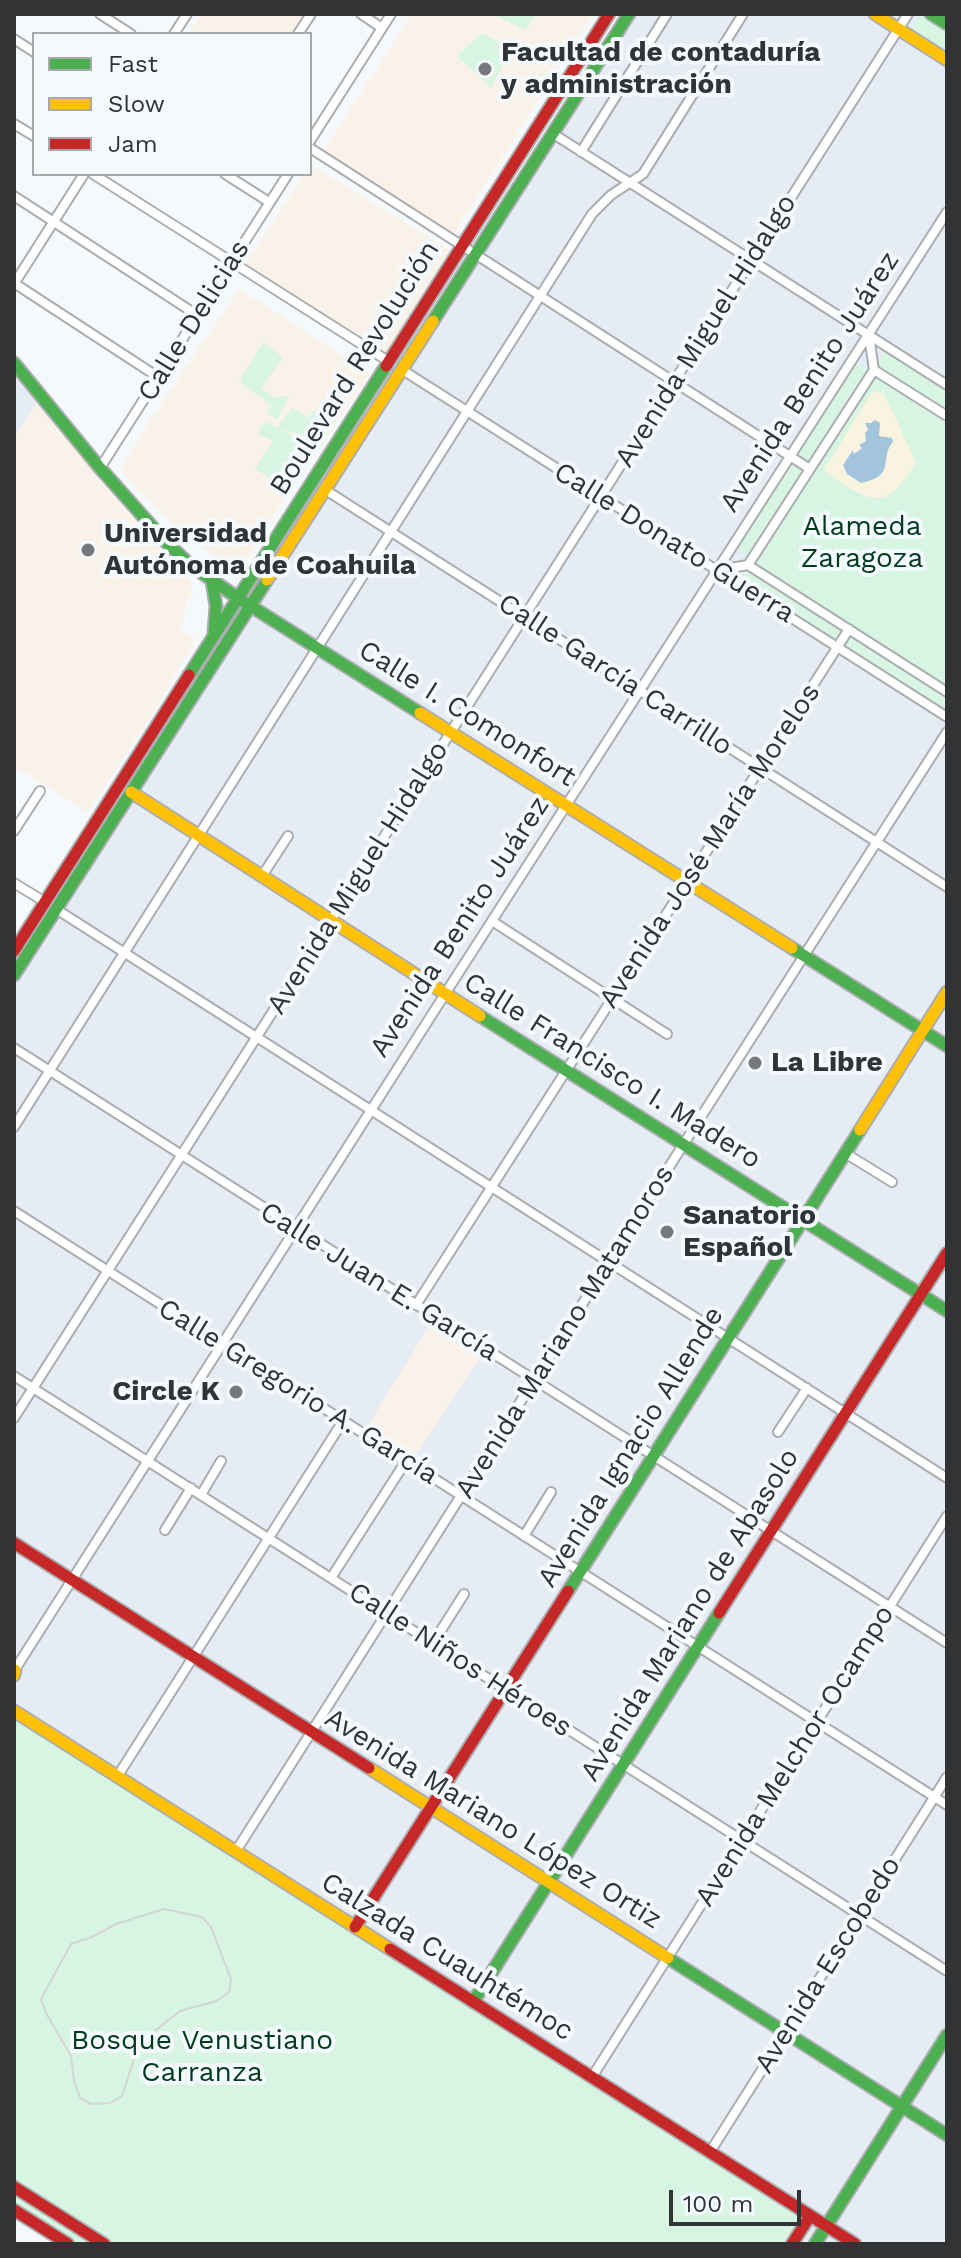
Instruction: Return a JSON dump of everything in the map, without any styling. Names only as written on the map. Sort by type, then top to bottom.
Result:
[{"type":"main road","name":"Boulevard Revolución","points":[[14,951],[609,14]]},
{"type":"main road","points":[[14,975],[629,14]]},
{"type":"main road","points":[[875,14],[947,60]]},
{"type":"main road","points":[[931,14],[947,24]]},
{"type":"main road","name":"Calle I. Comonfort","points":[[14,363],[164,540],[212,581],[947,1046]]},
{"type":"main road","points":[[212,581],[216,606],[214,635]]},
{"type":"main road","name":"Calle Francisco I. Madero","points":[[131,792],[947,1311]]},
{"type":"main road","name":"Avenida Ignacio Allende","points":[[355,1927],[947,992]]},
{"type":"main road","name":"Avenida Mariano de Abasolo","points":[[473,2002],[947,1253]]},
{"type":"main road","name":"Avenida Mariano López Ortiz","points":[[14,1543],[947,2135]]},
{"type":"main road","name":"Calzada Cuauhtémoc","points":[[15,1710],[855,2244]]},
{"type":"main road","points":[[815,2244],[947,2035]]},
{"type":"main road","points":[[19,2190],[104,2244]]},
{"type":"main road","points":[[14,2208],[68,2244]]},
{"type":"main road","points":[[792,2244],[810,2216]]},
{"type":"street","points":[[100,14],[128,32]]},
{"type":"street","points":[[175,32],[187,14]]},
{"type":"street","points":[[299,32],[311,14]]},
{"type":"street","points":[[361,14],[382,28]]},
{"type":"street","points":[[312,138],[391,14]]},
{"type":"street","points":[[581,152],[667,14]]},
{"type":"street","points":[[14,1127],[592,214],[611,195],[649,167],[743,14]]},
{"type":"street","name":"Avenida Miguel Hidalgo","points":[[14,1418],[908,14]]},
{"type":"street","points":[[14,39],[32,51]]},
{"type":"street","points":[[14,124],[32,135]]},
{"type":"street","points":[[552,133],[947,385]]},
{"type":"street","points":[[312,149],[810,469]]},
{"type":"street","points":[[83,176],[14,284],[158,377]]},
{"type":"street","points":[[96,176],[388,361]]},
{"type":"street","points":[[228,176],[269,202]]},
{"type":"street","name":"Calle Delicias","points":[[100,468],[287,176]]},
{"type":"street","points":[[14,196],[197,315]]},
{"type":"street","name":"Avenida Benito Juárez","points":[[14,1672],[566,805],[945,218]]},
{"type":"street","points":[[869,336],[874,370],[947,416]]},
{"type":"street","name":"Calle Donato Guerra","points":[[401,369],[947,717]]},
{"type":"street","name":"Calle Donato Guerra","points":[[874,370],[748,565],[947,692]]},
{"type":"street","name":"Calle García Carrillo","points":[[324,489],[947,887]]},
{"type":"street","points":[[718,570],[748,565]]},
{"type":"street","name":"Avenida José María Morelos","points":[[416,1305],[849,629]]},
{"type":"street","name":"Avenida Mariano Matamoros","points":[[236,1851],[947,732]]},
{"type":"street","points":[[14,831],[40,791]]},
{"type":"street","points":[[262,876],[288,836]]},
{"type":"street","points":[[14,883],[45,902]]},
{"type":"street","points":[[56,909],[947,1478]]},
{"type":"street","points":[[492,921],[667,1034]]},
{"type":"street","name":"Calle Juan E. García","points":[[14,1048],[947,1643]]},
{"type":"street","points":[[845,1153],[892,1182]]},
{"type":"street","name":"Calle Gregorio A. García","points":[[14,1211],[947,1805]]},
{"type":"street","name":"Calle Niños Héroes","points":[[14,1376],[947,1971]]},
{"type":"street","points":[[778,1432],[807,1388]]},
{"type":"street","points":[[117,1777],[343,1421]]},
{"type":"street","points":[[201,1495],[221,1461]]},
{"type":"street","points":[[331,1578],[406,1461]]},
{"type":"street","points":[[165,1530],[191,1488]]},
{"type":"street","points":[[524,1536],[551,1492]]},
{"type":"street","name":"Avenida Melchor Ocampo","points":[[592,2077],[947,1516]]},
{"type":"street","points":[[433,1643],[464,1594]]},
{"type":"street","name":"Avenida Escobedo","points":[[710,2152],[947,1777]]},
{"type":"street","points":[[14,2208],[19,2190]]},
{"type":"shaded area","points":[[201,14],[318,14],[306,32],[190,32]]},
{"type":"shaded area","name":"Facultad de contaduría y administración","points":[[411,14],[591,16],[518,133],[387,53]]},
{"type":"shaded area","points":[[621,14],[947,14],[947,2244],[63,2244],[14,2212],[14,974]]},
{"type":"shaded area","points":[[387,53],[518,133],[454,233],[323,151]]},
{"type":"shaded area","points":[[312,165],[450,250],[382,359],[242,269],[303,176],[312,176]]},
{"type":"shaded area","points":[[239,289],[371,373],[279,507],[239,573],[188,538],[120,471],[143,431]]},
{"type":"shaded area","points":[[14,376],[37,402],[14,439]]},
{"type":"shaded area","name":"Universidad Autónoma de Coahuila","points":[[37,402],[107,489],[188,575],[194,594],[186,601],[184,619],[179,628],[196,639],[155,710],[88,812],[14,766],[14,439]]},
{"type":"shaded area","points":[[429,1326],[480,1357],[413,1460],[365,1430]]},
{"type":"green space","points":[[493,14],[536,14],[525,30]]},
{"type":"green space","points":[[921,14],[947,30],[947,53],[911,29]]},
{"type":"green space","points":[[482,33],[511,48],[491,88],[457,56]]},
{"type":"green space","points":[[263,342],[283,357],[261,388],[276,398],[290,395],[277,419],[267,414],[272,405],[239,382]]},
{"type":"green space","points":[[885,347],[947,387],[947,413],[878,367]]},
{"type":"green space","name":"Alameda Zaragoza","points":[[855,363],[871,370],[947,420],[947,714],[844,647],[849,635],[837,642],[739,581],[747,571],[743,568],[749,559],[736,549]]},
{"type":"green space","points":[[292,408],[308,418],[314,410],[320,414],[306,436],[281,429],[301,441],[275,481],[255,469],[273,441],[257,433],[266,422],[277,428]]},
{"type":"green space","name":"Bosque Venustiano Carranza","points":[[22,1719],[808,2219],[792,2244],[78,2244],[14,2203],[14,1721]]},
{"type":"sand","points":[[872,392],[884,393],[916,463],[892,493],[874,498],[847,487],[824,470]]},
{"type":"water","points":[[875,420],[880,423],[879,436],[892,438],[893,442],[880,476],[861,483],[847,474],[843,465],[853,450],[854,454],[862,448],[859,445],[866,441],[865,433],[868,430],[865,423]]},
{"type":"tram line","points":[[164,1909],[202,1917],[211,1927],[231,1979],[229,1992],[217,2001],[180,2011],[156,2030],[136,2053],[122,2096],[110,2103],[91,2104],[80,2098],[71,2056],[41,1999],[71,1944],[116,1924],[164,1909]]},
{"type":"traffic: fast","points":[[433,321],[629,14]]},
{"type":"traffic: fast","points":[[931,14],[947,24]]},
{"type":"traffic: fast","points":[[14,363],[100,468],[189,564],[420,713]]},
{"type":"traffic: fast","points":[[189,675],[386,366]]},
{"type":"traffic: fast","points":[[14,975],[267,580]]},
{"type":"traffic: fast","points":[[212,581],[216,606],[214,633]]},
{"type":"traffic: fast","points":[[792,948],[947,1046]]},
{"type":"traffic: fast","points":[[480,1016],[947,1311]]},
{"type":"traffic: fast","points":[[568,1591],[860,1130]]},
{"type":"traffic: fast","points":[[473,2002],[719,1613]]},
{"type":"traffic: fast","points":[[668,1958],[947,2135]]},
{"type":"traffic: fast","points":[[815,2244],[947,2035]]},
{"type":"traffic: slow","points":[[875,14],[947,60]]},
{"type":"traffic: slow","points":[[267,580],[433,321]]},
{"type":"traffic: slow","points":[[420,713],[792,948]]},
{"type":"traffic: slow","points":[[131,792],[480,1016]]},
{"type":"traffic: slow","points":[[860,1130],[947,992]]},
{"type":"traffic: slow","points":[[14,1675],[15,1670]]},
{"type":"traffic: slow","points":[[14,1711],[390,1949]]},
{"type":"traffic: slow","points":[[369,1768],[668,1958]]},
{"type":"traffic: jam","points":[[386,366],[609,14]]},
{"type":"traffic: jam","points":[[14,951],[189,675]]},
{"type":"traffic: jam","points":[[719,1613],[947,1253]]},
{"type":"traffic: jam","points":[[14,1543],[369,1768]]},
{"type":"traffic: jam","points":[[355,1927],[568,1591]]},
{"type":"traffic: jam","points":[[390,1949],[855,2244]]},
{"type":"traffic: jam","points":[[14,2187],[104,2244]]},
{"type":"traffic: jam","points":[[14,2210],[68,2244]]},
{"type":"traffic: jam","points":[[792,2244],[810,2216]]},
{"type":"place","name":"Facultad de contaduría y administración","points":[[485,69]]},
{"type":"place","name":"Universidad Autónoma de Coahuila","points":[[88,550]]},
{"type":"place","name":"La Libre","points":[[755,1063]]},
{"type":"place","name":"Sanatorio Español","points":[[667,1232]]},
{"type":"place","name":"Circle K","points":[[236,1392]]}]
